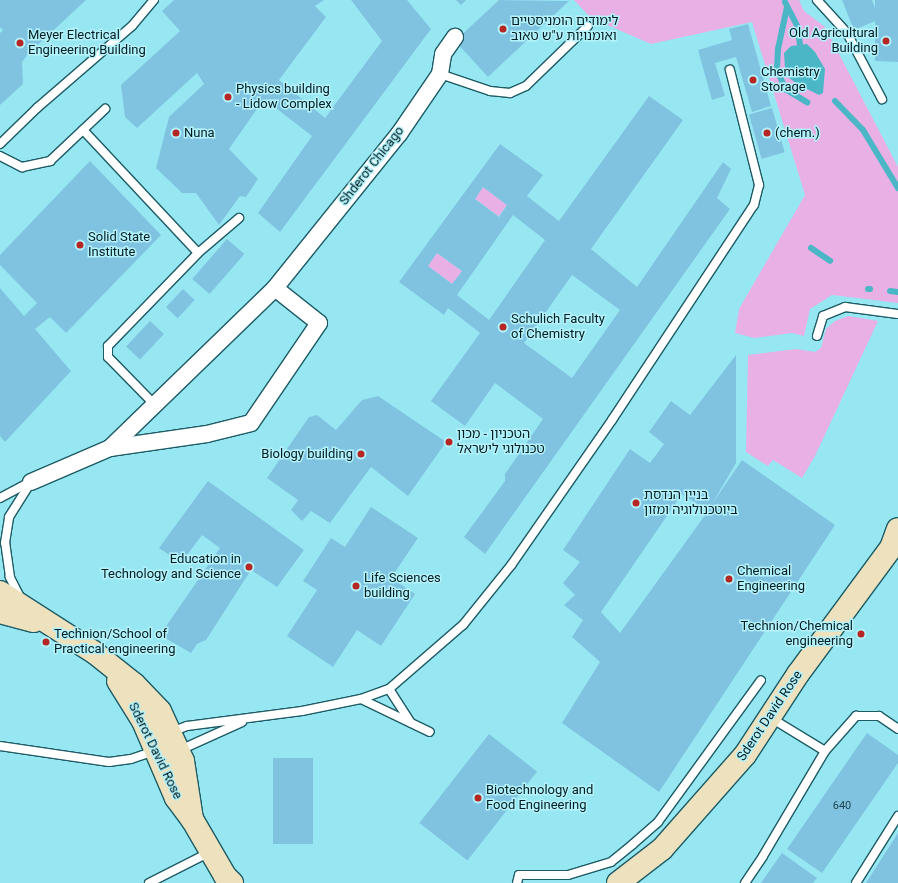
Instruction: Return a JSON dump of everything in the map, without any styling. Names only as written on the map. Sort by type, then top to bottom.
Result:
[{"type":"street","name":"Shderot Chicago","points":[[110,448],[275,288],[399,134],[440,74],[443,54],[455,36]]},
{"type":"street","points":[[31,482],[110,448],[207,434],[251,423],[319,323],[275,288]]},
{"type":"street","name":"Sderot David Rose","points":[[618,883],[662,849],[745,755],[837,619],[890,548],[898,529]]},
{"type":"street","name":"Sderot David Rose","points":[[0,592],[23,605],[107,663],[134,684],[160,711],[175,741],[192,819]]},
{"type":"street","name":"Sderot David Rose","points":[[0,612],[58,629]]},
{"type":"street","name":"Sderot David Rose","points":[[107,663],[143,721],[157,750],[176,798],[192,819],[210,852],[232,883]]},
{"type":"lane","points":[[0,144],[37,108],[132,26],[154,0]]},
{"type":"lane","points":[[817,0],[847,33],[882,99]]},
{"type":"lane","points":[[440,74],[490,91],[510,93],[526,86],[588,26]]},
{"type":"lane","points":[[157,750],[175,741],[187,726],[252,718],[361,699],[389,689],[463,625],[502,578],[612,420],[754,205],[760,185],[730,70]]},
{"type":"lane","points":[[0,156],[22,167],[50,161],[105,109]]},
{"type":"lane","points":[[83,130],[198,253]]},
{"type":"lane","points":[[0,153],[10,156],[22,167]]},
{"type":"lane","points":[[155,405],[108,357],[108,346],[198,253],[239,218]]},
{"type":"lane","points":[[817,336],[823,316],[845,307],[898,314]]},
{"type":"lane","points":[[0,498],[31,482]]},
{"type":"lane","points":[[23,605],[10,577],[6,559],[7,526],[9,517],[31,482]]},
{"type":"lane","points":[[0,533],[7,526]]},
{"type":"lane","points":[[517,883],[519,875],[568,875],[611,862],[633,844],[658,822],[761,680]]},
{"type":"lane","points":[[389,689],[411,723]]},
{"type":"lane","points":[[361,699],[430,732]]},
{"type":"lane","points":[[745,883],[764,856],[825,751],[856,716],[879,716],[898,729]]},
{"type":"lane","points":[[0,746],[109,762],[130,759],[157,750],[175,741],[252,718]]},
{"type":"lane","points":[[769,718],[825,751]]},
{"type":"lane","points":[[856,883],[898,816]]},
{"type":"lane","points":[[149,883],[210,852]]},
{"type":"shaded area","points":[[574,0],[799,0],[804,11],[825,27],[898,167],[898,303],[832,295],[810,309],[804,336],[792,333],[754,338],[735,333],[739,309],[805,195],[752,22],[651,44],[591,18]]},
{"type":"shaded area","points":[[483,187],[507,205],[499,216],[475,198]]},
{"type":"shaded area","points":[[437,253],[462,271],[453,284],[428,266]]},
{"type":"shaded area","points":[[848,316],[878,321],[815,456],[802,478],[773,460],[768,466],[746,452],[748,355],[796,349],[815,352],[821,348],[826,329],[835,321]]},
{"type":"water","points":[[807,44],[815,52],[825,69],[823,93],[819,95],[797,84],[788,77],[785,69],[784,53],[791,46]]},
{"type":"building","name":"Meyer Electrical Engineering Building","points":[[0,0],[86,0],[29,53],[22,62],[23,84],[0,105],[0,33],[3,30],[0,27]]},
{"type":"building","name":"Physics building - Lidow Complex","points":[[174,0],[324,0],[315,6],[326,17],[279,80],[325,118],[382,41],[351,0],[407,0],[431,29],[280,232],[258,213],[312,136],[264,99],[229,149],[258,179],[246,197],[240,196],[219,225],[196,193],[182,193],[156,168],[169,117],[204,84],[197,73],[137,128],[125,117],[121,85],[180,31],[162,11]]},
{"type":"building","points":[[456,0],[466,0],[461,5]]},
{"type":"building","name":"לימודים הומניסטיים ואומנויות ע\"ש טאוב","points":[[499,0],[569,1],[488,77],[455,41]]},
{"type":"building","name":"Old Agricultural Building","points":[[842,0],[872,0],[875,8],[875,0],[898,0],[898,62],[875,61],[875,21],[854,30]]},
{"type":"building","name":"Chemistry Storage","points":[[748,24],[771,106],[752,112],[736,57],[715,63],[725,96],[712,100],[698,50],[732,40],[729,29]]},
{"type":"building","name":"Schulich Faculty of Chemistry","points":[[649,96],[683,120],[591,249],[637,287],[723,162],[731,169],[717,198],[730,209],[485,554],[464,537],[505,481],[505,474],[543,419],[495,383],[465,426],[431,401],[480,333],[448,308],[444,315],[399,282],[500,144],[543,175],[527,196],[559,221]],"holes":[[[483,187],[507,205],[499,217],[475,199]],[[513,215],[545,240],[489,320],[457,295]],[[437,253],[462,271],[452,284],[428,266]],[[572,275],[620,310],[572,378],[524,343]]]},
{"type":"building","name":"(chem.)","points":[[772,108],[785,152],[762,159],[749,115]]},
{"type":"building","name":"Solid State Institute","points":[[90,161],[161,235],[66,333],[50,317],[35,329],[71,371],[5,442],[0,436],[0,288],[24,316],[37,303],[0,265],[0,255]]},
{"type":"building","points":[[227,239],[244,254],[210,294],[192,279]]},
{"type":"building","points":[[183,289],[195,300],[178,318],[166,307]]},
{"type":"building","points":[[150,321],[164,334],[140,360],[126,347]]},
{"type":"building","name":"Chemical Engineering","points":[[736,355],[736,463],[712,504],[742,460],[835,525],[659,792],[562,723],[600,662],[572,637],[583,620],[564,605],[575,595],[563,583],[580,562],[563,550],[630,449],[650,463],[664,444],[649,432],[671,401],[690,415]],"holes":[[[682,494],[708,511],[620,633],[601,612]]]},
{"type":"building","name":"Biology building","points":[[378,396],[446,442],[408,496],[371,467],[330,523],[311,511],[302,521],[291,510],[298,500],[267,478],[309,417],[317,415],[336,430],[362,400]]},
{"type":"building","name":"Education in Technology and Science","points":[[208,481],[304,550],[277,587],[251,570],[206,640],[197,644],[191,653],[160,635],[220,548],[202,535],[181,563],[159,548]]},
{"type":"building","name":"Life Sciences building","points":[[371,507],[418,538],[391,578],[415,594],[381,646],[357,630],[333,667],[287,636],[317,590],[303,581],[331,538],[345,547]]},
{"type":"building","points":[[867,733],[898,755],[898,763],[822,873],[787,849]]},
{"type":"building","name":"Biotechnology and Food Engineering","points":[[489,734],[537,772],[467,861],[419,823]]},
{"type":"building","points":[[273,758],[313,758],[313,844],[273,844]]},
{"type":"building","points":[[898,833],[898,883],[866,883],[880,861]]},
{"type":"building","points":[[782,853],[817,878],[813,883],[761,883]]},
{"type":"waterway","points":[[785,2],[798,27]]},
{"type":"waterway","points":[[787,7],[778,49],[777,69],[785,89],[807,102]]},
{"type":"waterway","points":[[799,38],[800,44]]},
{"type":"waterway","points":[[835,101],[863,130],[898,188]]},
{"type":"waterway","points":[[811,248],[830,261]]},
{"type":"waterway","points":[[890,291],[898,292]]},
{"type":"place","name":"לימודים הומניסטיים ואומנויות ע\"ש טאוב","points":[[503,29]]},
{"type":"place","name":"Old Agricultural Building","points":[[886,41]]},
{"type":"place","name":"Meyer Electrical Engineering Building","points":[[20,43]]},
{"type":"place","name":"Chemistry Storage","points":[[753,80]]},
{"type":"place","name":"Physics building - Lidow Complex","points":[[228,97]]},
{"type":"place","name":"Nuna","points":[[176,133]]},
{"type":"place","name":"(chem.)","points":[[767,133]]},
{"type":"place","name":"Solid State Institute","points":[[80,245]]},
{"type":"place","name":"Schulich Faculty of Chemistry","points":[[503,327]]},
{"type":"place","name":"הטכניון - מכון טכנולוגי לישראל","points":[[449,442]]},
{"type":"place","name":"Biology building","points":[[361,454]]},
{"type":"place","name":"בניין הנדסת ביוטכנולוגיה ומזון","points":[[636,503]]},
{"type":"place","name":"Education in Technology and Science","points":[[249,567]]},
{"type":"place","name":"Chemical Engineering","points":[[729,579]]},
{"type":"place","name":"Life Sciences building","points":[[356,586]]},
{"type":"place","name":"Technion/Chemical engineering","points":[[861,634]]},
{"type":"place","name":"Technion/School of Practical engineering","points":[[46,642]]},
{"type":"place","name":"Biotechnology and Food Engineering","points":[[478,798]]}]
